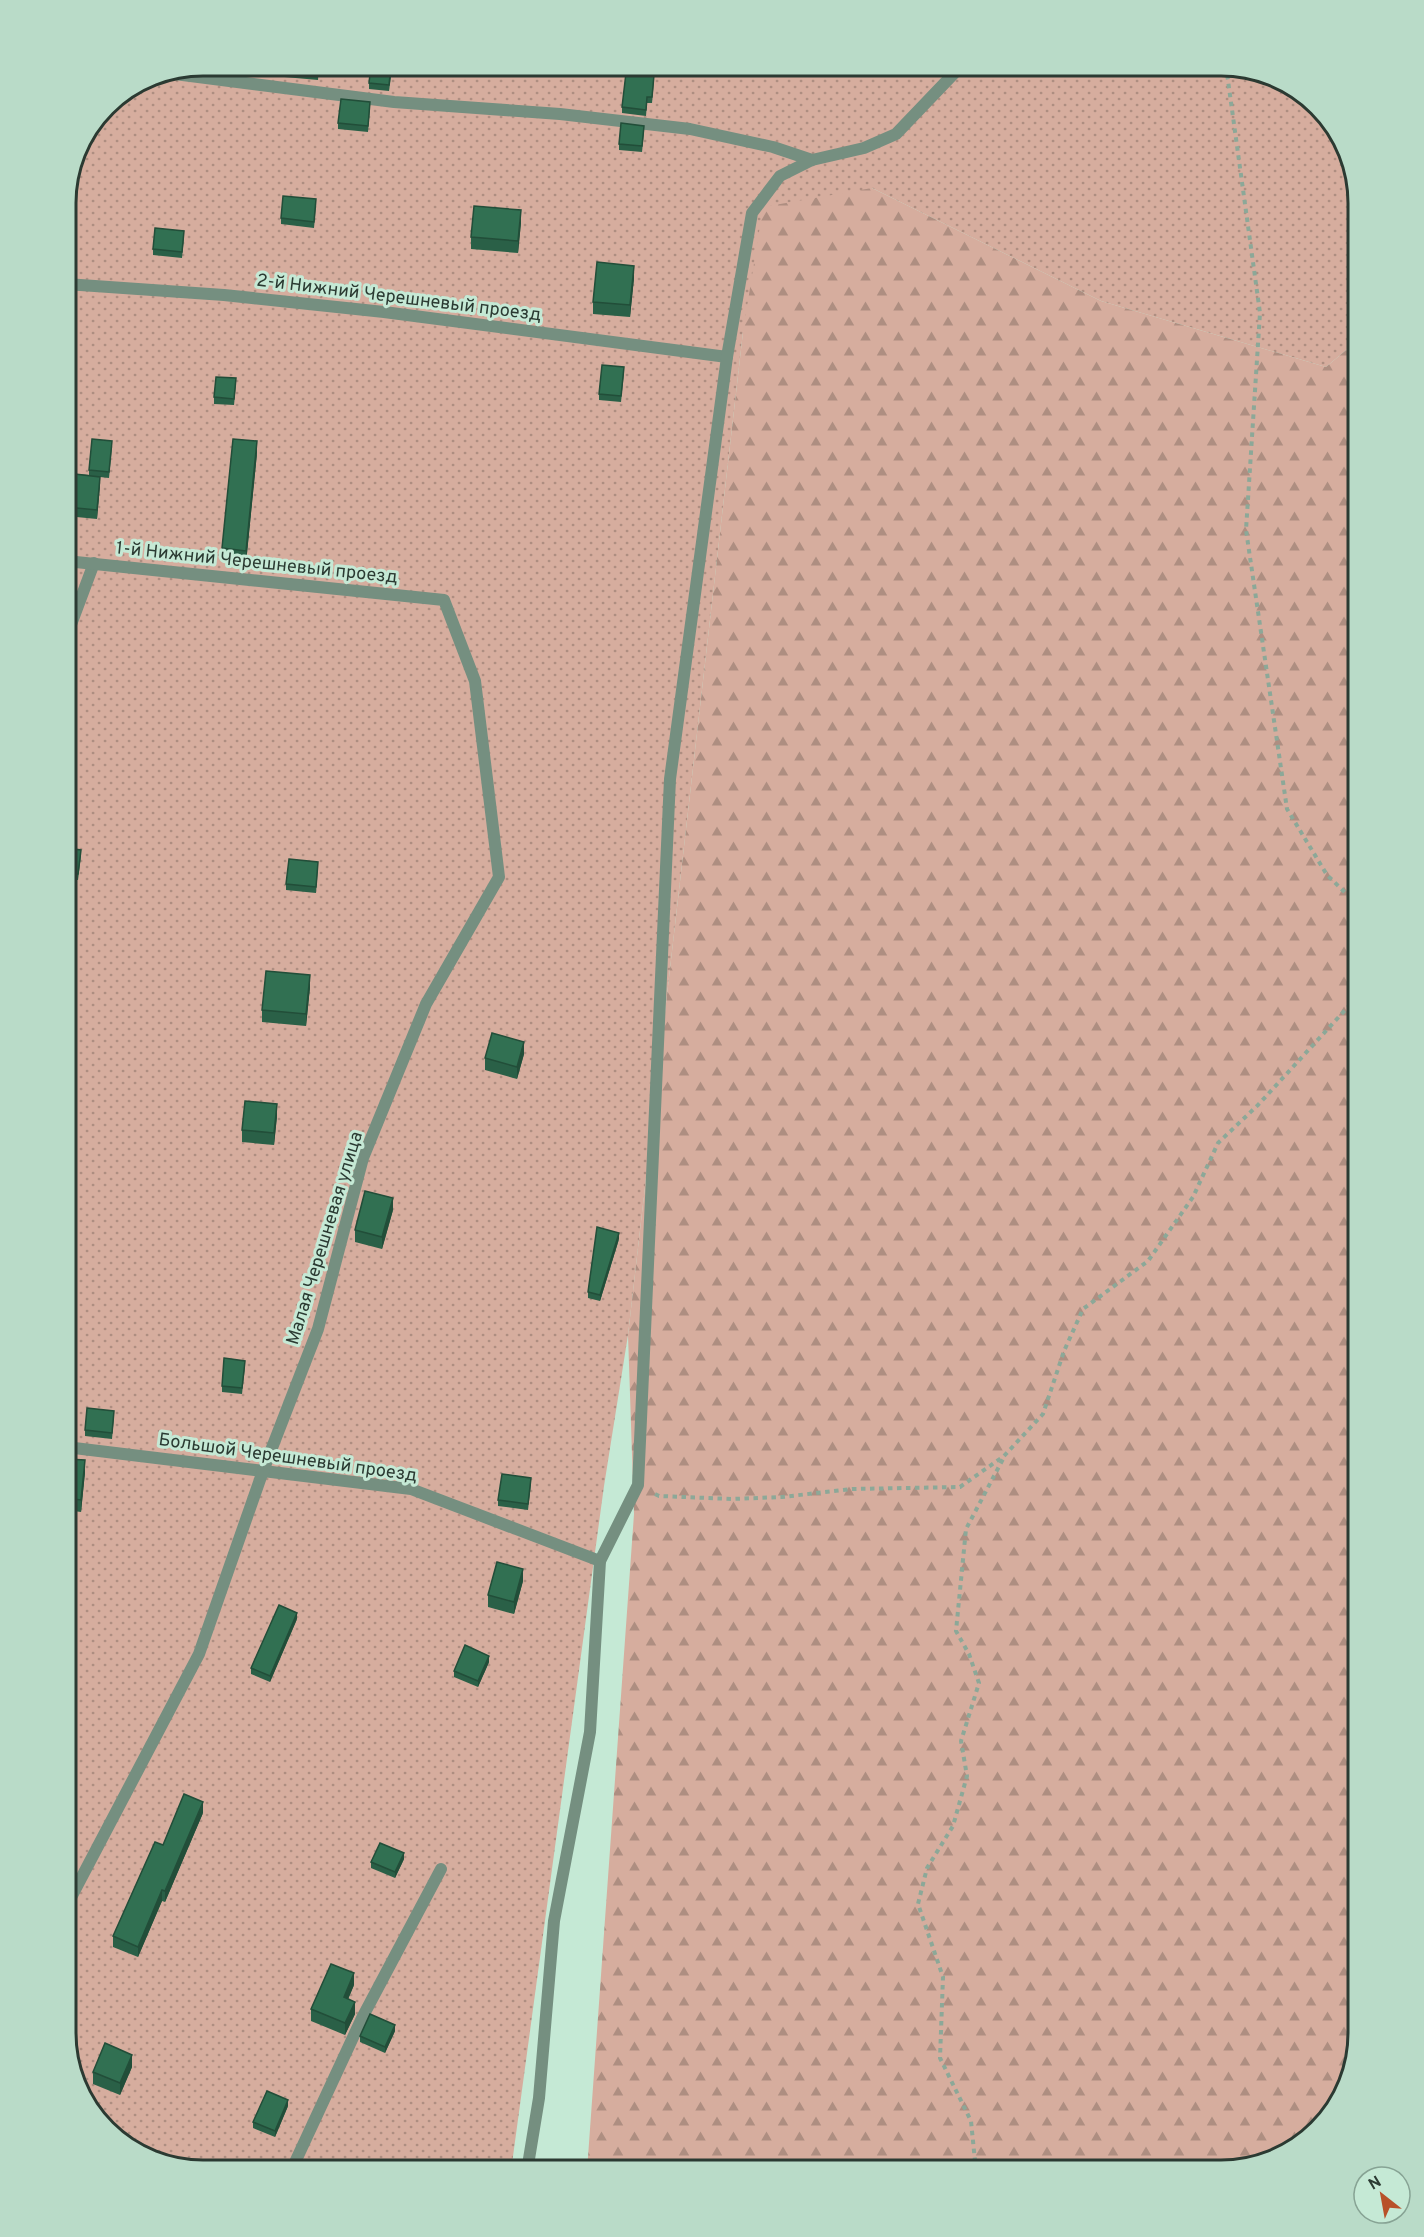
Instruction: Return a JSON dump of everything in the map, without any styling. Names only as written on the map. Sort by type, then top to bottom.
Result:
[{"type":"lane","points":[[197,77],[394,102],[560,114],[690,129],[773,147],[812,160]]},
{"type":"lane","points":[[529,2160],[539,2098],[554,1921],[590,1732],[600,1561],[638,1485],[670,779],[727,357],[752,213],[780,176],[812,160],[864,148],[896,134],[951,77]]},
{"type":"lane","name":"2-й Нижний Черешневый проезд","points":[[77,285],[224,295],[384,312],[727,357]]},
{"type":"lane","name":"1-й Нижний Черешневый проезд","points":[[77,562],[444,600]]},
{"type":"lane","points":[[77,609],[94,563]]},
{"type":"lane","name":"Малая Черешневая улица","points":[[76,1887],[198,1654],[263,1471],[318,1329],[368,1147],[426,1004],[499,877],[475,681],[444,600]]},
{"type":"lane","name":"Большой Черешневый проезд","points":[[76,1448],[411,1489],[600,1561]]},
{"type":"lane","points":[[296,2160],[362,2018],[441,1869]]},
{"type":"path","points":[[1228,77],[1260,313],[1246,530],[1287,809],[1327,875],[1348,895]]},
{"type":"path","points":[[638,1485],[659,1496],[732,1499],[782,1497],[852,1489],[960,1487],[1004,1456],[1043,1414],[1064,1351],[1083,1308],[1148,1261],[1193,1197],[1218,1143],[1287,1074],[1348,1007]]},
{"type":"path","points":[[975,2160],[971,2121],[940,2058],[943,1977],[918,1904],[927,1868],[953,1826],[967,1776],[961,1741],[979,1683],[969,1654],[956,1631],[966,1529],[1004,1456]]},
{"type":"green space","points":[[204,76],[1229,77],[1261,83],[1277,90],[1304,108],[1326,133],[1341,163],[1345,179],[1348,204],[1348,348],[1326,367],[1101,301],[872,188],[743,332],[628,1335],[604,1486],[512,2160],[195,2160],[163,2154],[133,2139],[108,2117],[90,2090],[79,2058],[76,2033],[77,195],[86,155],[103,126],[133,98],[163,83]]},
{"type":"green space","points":[[872,188],[1101,301],[1326,367],[1348,348],[1348,2033],[1338,2082],[1321,2111],[1291,2139],[1269,2151],[1253,2156],[1220,2160],[588,2160],[634,1514],[628,1335],[743,332],[763,207]]},
{"type":"building","points":[[370,76],[390,76],[389,85],[369,83]]},
{"type":"building","points":[[626,76],[654,76],[652,97],[647,97],[646,110],[622,107]]},
{"type":"building","points":[[341,99],[370,102],[368,126],[338,123]]},
{"type":"building","points":[[621,123],[644,126],[642,146],[619,144]]},
{"type":"building","points":[[283,196],[316,199],[314,222],[281,218]]},
{"type":"building","points":[[474,206],[521,210],[518,241],[471,237]]},
{"type":"building","points":[[155,228],[184,231],[182,252],[153,249]]},
{"type":"building","points":[[597,262],[634,266],[630,305],[593,302]]},
{"type":"building","points":[[602,365],[624,367],[621,396],[599,394]]},
{"type":"building","points":[[216,377],[236,378],[234,399],[214,397]]},
{"type":"building","points":[[92,439],[112,441],[109,472],[89,470]]},
{"type":"building","points":[[233,439],[257,441],[246,551],[222,548]]},
{"type":"building","points":[[77,474],[100,477],[97,510],[77,508]]},
{"type":"building","points":[[77,849],[81,850],[77,874]]},
{"type":"building","points":[[289,859],[318,862],[316,887],[286,884]]},
{"type":"building","points":[[266,971],[310,975],[306,1014],[262,1010]]},
{"type":"building","points":[[492,1033],[524,1042],[517,1067],[485,1058]]},
{"type":"building","points":[[245,1101],[277,1104],[274,1133],[242,1130]]},
{"type":"building","points":[[365,1191],[393,1198],[382,1237],[355,1230]]},
{"type":"building","points":[[597,1227],[619,1233],[600,1295],[588,1292]]},
{"type":"building","points":[[224,1358],[245,1361],[242,1388],[222,1386]]},
{"type":"building","points":[[87,1408],[114,1411],[112,1433],[85,1430]]},
{"type":"building","points":[[76,1460],[85,1460],[81,1500],[76,1499]]},
{"type":"building","points":[[502,1474],[531,1478],[528,1504],[498,1500]]},
{"type":"building","points":[[497,1562],[523,1569],[514,1602],[488,1595]]},
{"type":"building","points":[[279,1605],[297,1613],[270,1676],[251,1668]]},
{"type":"building","points":[[465,1645],[489,1656],[478,1681],[454,1671]]},
{"type":"building","points":[[184,1794],[203,1802],[138,1947],[113,1936],[155,1842],[163,1845]]},
{"type":"building","points":[[380,1843],[404,1853],[395,1872],[371,1862]]},
{"type":"building","points":[[331,1964],[354,1973],[344,1997],[355,2002],[345,2023],[311,2009]]},
{"type":"building","points":[[370,2014],[395,2025],[385,2047],[360,2036]]},
{"type":"building","points":[[105,2043],[132,2055],[120,2083],[93,2072]]},
{"type":"building","points":[[267,2091],[288,2100],[275,2131],[253,2122]]}]
